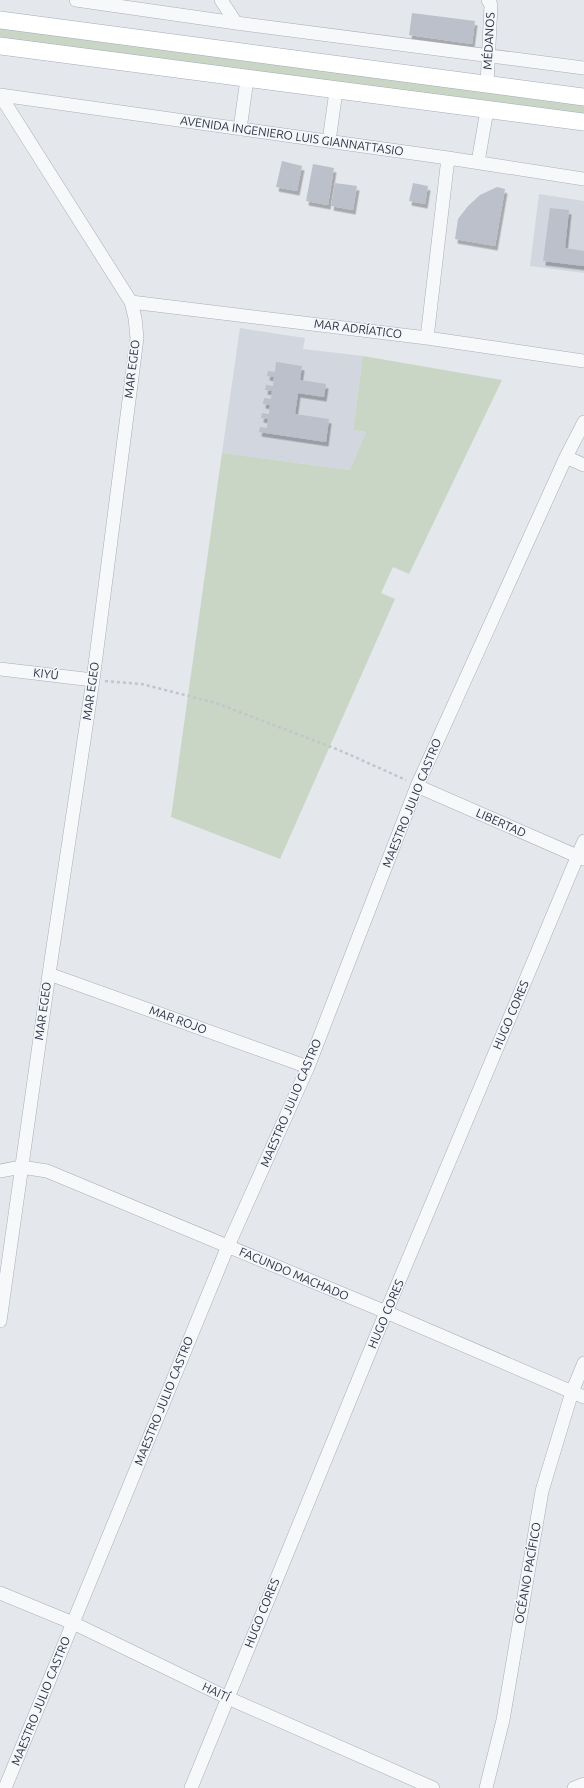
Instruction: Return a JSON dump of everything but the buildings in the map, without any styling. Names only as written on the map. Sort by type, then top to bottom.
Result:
[{"type":"main road","points":[[0,20],[584,97]]},
{"type":"main road","points":[[0,46],[336,91],[584,122]]},
{"type":"street","points":[[76,0],[236,23],[584,68]]},
{"type":"street","points":[[221,0],[236,23]]},
{"type":"street","name":"MÉDANOS","points":[[486,84],[493,2]]},
{"type":"street","points":[[240,129],[247,79]]},
{"type":"street","points":[[329,141],[336,91]]},
{"type":"street","name":"AVENIDA INGENIERO LUIS GIANNATTASIO","points":[[0,96],[478,162],[584,179]]},
{"type":"street","name":"MAR EGEO","points":[[0,96],[131,302],[135,318],[137,338],[93,680],[21,1166],[0,1321]]},
{"type":"street","points":[[478,162],[487,110]]},
{"type":"street","points":[[427,338],[448,158]]},
{"type":"street","name":"MAR ADRÍATICO","points":[[131,302],[427,338],[584,361]]},
{"type":"street","name":"MAESTRO JULIO CASTRO","points":[[5,1788],[228,1246],[308,1067],[418,786],[566,457],[584,422]]},
{"type":"street","points":[[566,457],[584,466]]},
{"type":"street","name":"KIYÚ","points":[[0,669],[93,680]]},
{"type":"street","name":"LIBERTAD","points":[[418,786],[581,858]]},
{"type":"street","name":"HUGO CORES","points":[[191,1788],[386,1312],[581,858],[584,841]]},
{"type":"street","name":"MAR ROJO","points":[[49,974],[308,1067]]},
{"type":"street","name":"FACUNDO MACHADO","points":[[0,1171],[21,1166],[47,1171],[386,1312],[584,1397]]},
{"type":"street","name":"OCÉANO PACÍFICO","points":[[486,1788],[503,1720],[542,1490],[572,1392],[584,1363]]},
{"type":"street","name":"HAITÍ","points":[[0,1593],[72,1623],[228,1698],[433,1788]]},
{"type":"street","points":[[574,1788],[584,1784]]},
{"type":"path","points":[[93,680],[142,684],[216,703],[339,750],[418,786]]},
{"type":"shaded area","points":[[539,194],[584,201],[584,273],[530,266]]},
{"type":"shaded area","points":[[240,328],[305,338],[303,349],[363,356],[353,430],[366,432],[350,470],[222,453]]},
{"type":"green space","points":[[0,26],[584,104],[584,116],[0,39]]},
{"type":"green space","points":[[363,356],[502,380],[409,574],[393,567],[381,593],[395,599],[280,859],[171,817],[222,453],[350,470],[366,432],[353,430]]}]
